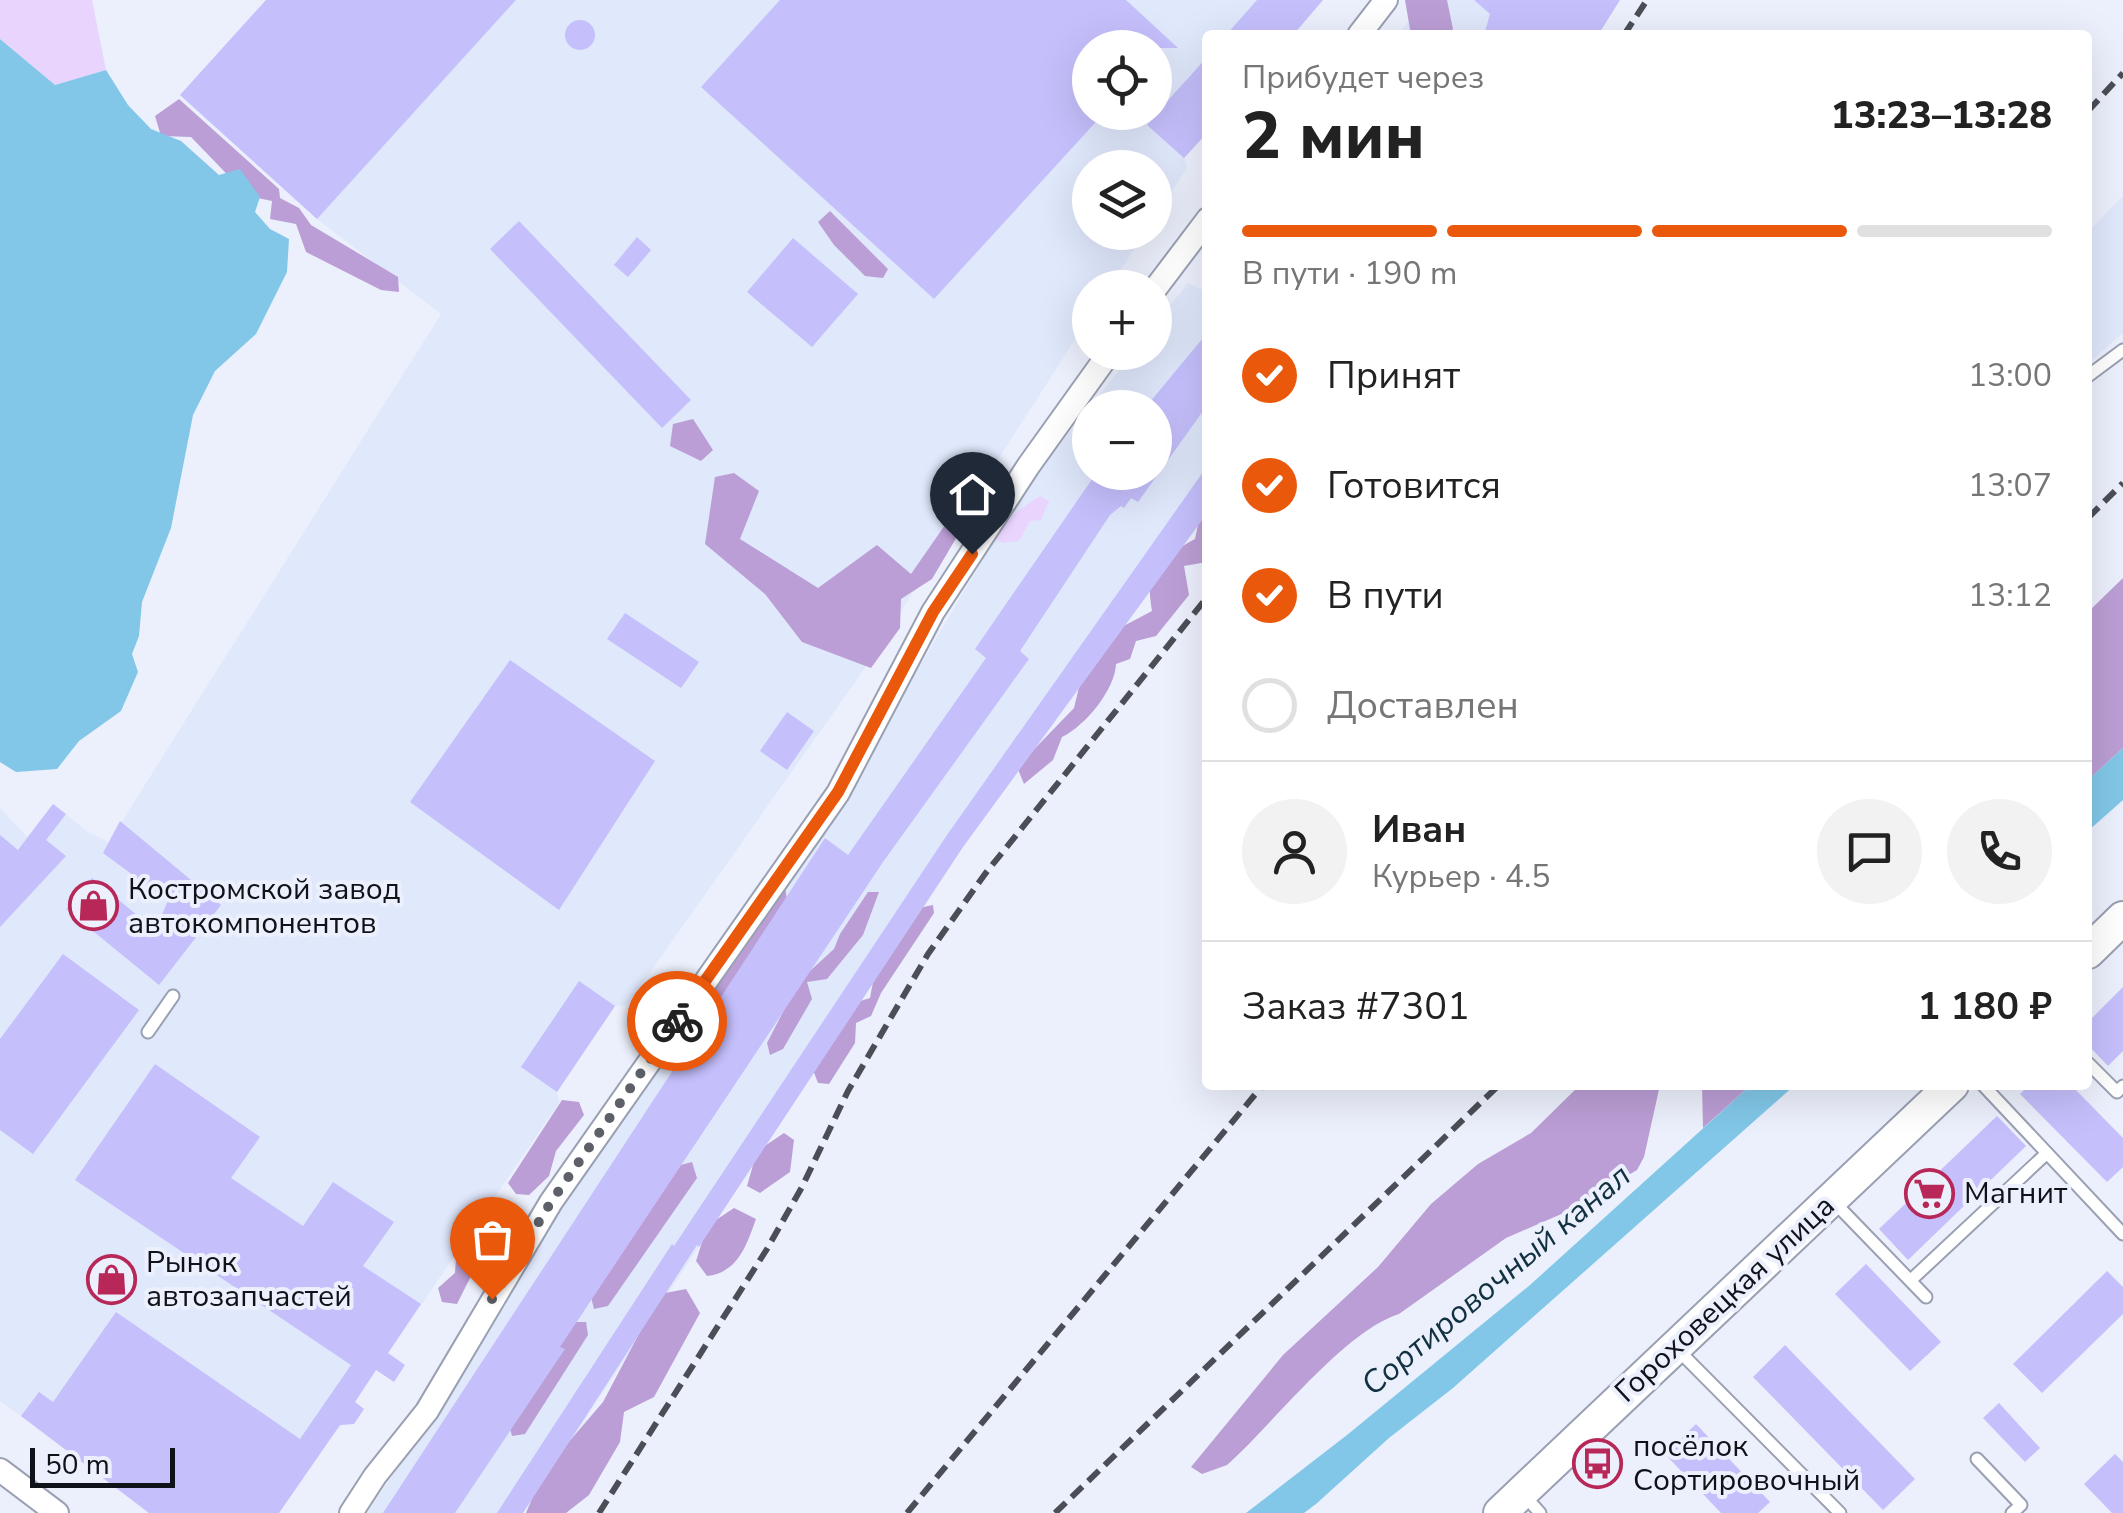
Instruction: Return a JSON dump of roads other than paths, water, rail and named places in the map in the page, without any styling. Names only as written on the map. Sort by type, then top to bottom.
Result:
[{"type":"street","points":[[1363,30],[1386,0]]},
{"type":"street","points":[[1170,270],[1202,227]]},
{"type":"street","points":[[352,1513],[375,1476],[427,1411],[551,1202],[838,792],[933,612],[1029,465],[1097,370]]},
{"type":"street","points":[[2092,948],[2123,918]]},
{"type":"street","name":"Гороховецкая улица","points":[[1520,1506],[1674,1346],[1947,1090]]},
{"type":"street","points":[[0,1470],[57,1513]]},
{"type":"lane","points":[[2092,373],[2123,350]]},
{"type":"lane","points":[[148,1032],[173,996]]},
{"type":"lane","points":[[2092,1067],[2117,1092],[2123,1086]]},
{"type":"lane","points":[[1987,1090],[2123,1234]]},
{"type":"lane","points":[[1911,1280],[2047,1152]]},
{"type":"lane","points":[[1831,1199],[1926,1297]]},
{"type":"lane","points":[[1674,1346],[1837,1512]]},
{"type":"lane","points":[[1976,1460],[2020,1506],[2012,1513]]},
{"type":"water","points":[[0,39],[55,85],[106,70],[128,105],[151,129],[181,141],[219,175],[240,169],[260,197],[255,212],[270,229],[289,239],[287,272],[256,334],[215,371],[193,415],[171,528],[142,602],[139,636],[132,654],[138,672],[121,711],[79,741],[57,769],[16,772],[0,762]]},
{"type":"water","points":[[2123,748],[2123,800],[2092,827],[2092,776]]},
{"type":"water","points":[[1745,1090],[1789,1090],[1316,1504],[1304,1513],[1246,1513],[1347,1435],[1530,1285]]},
{"type":"railway","points":[[1627,30],[1647,0]]},
{"type":"railway","points":[[2092,107],[2123,73]]},
{"type":"railway","points":[[2092,514],[2123,483]]},
{"type":"railway","points":[[599,1513],[767,1249],[848,1091],[928,954],[985,874],[1202,603]]},
{"type":"railway","points":[[907,1513],[1259,1090]]},
{"type":"railway","points":[[1055,1513],[1494,1090]]},
{"type":"place","name":"Костромской завод автокомпонентов","points":[[93,906]]},
{"type":"place","name":"Магнит","points":[[1929,1193]]},
{"type":"place","name":"Рынок автозапчастей","points":[[111,1279]]},
{"type":"place","name":"посёлок Сортировочный","points":[[1598,1463]]},
{"type":"water label","name":"Сортировочный канал","points":[[1496,1280]]}]
